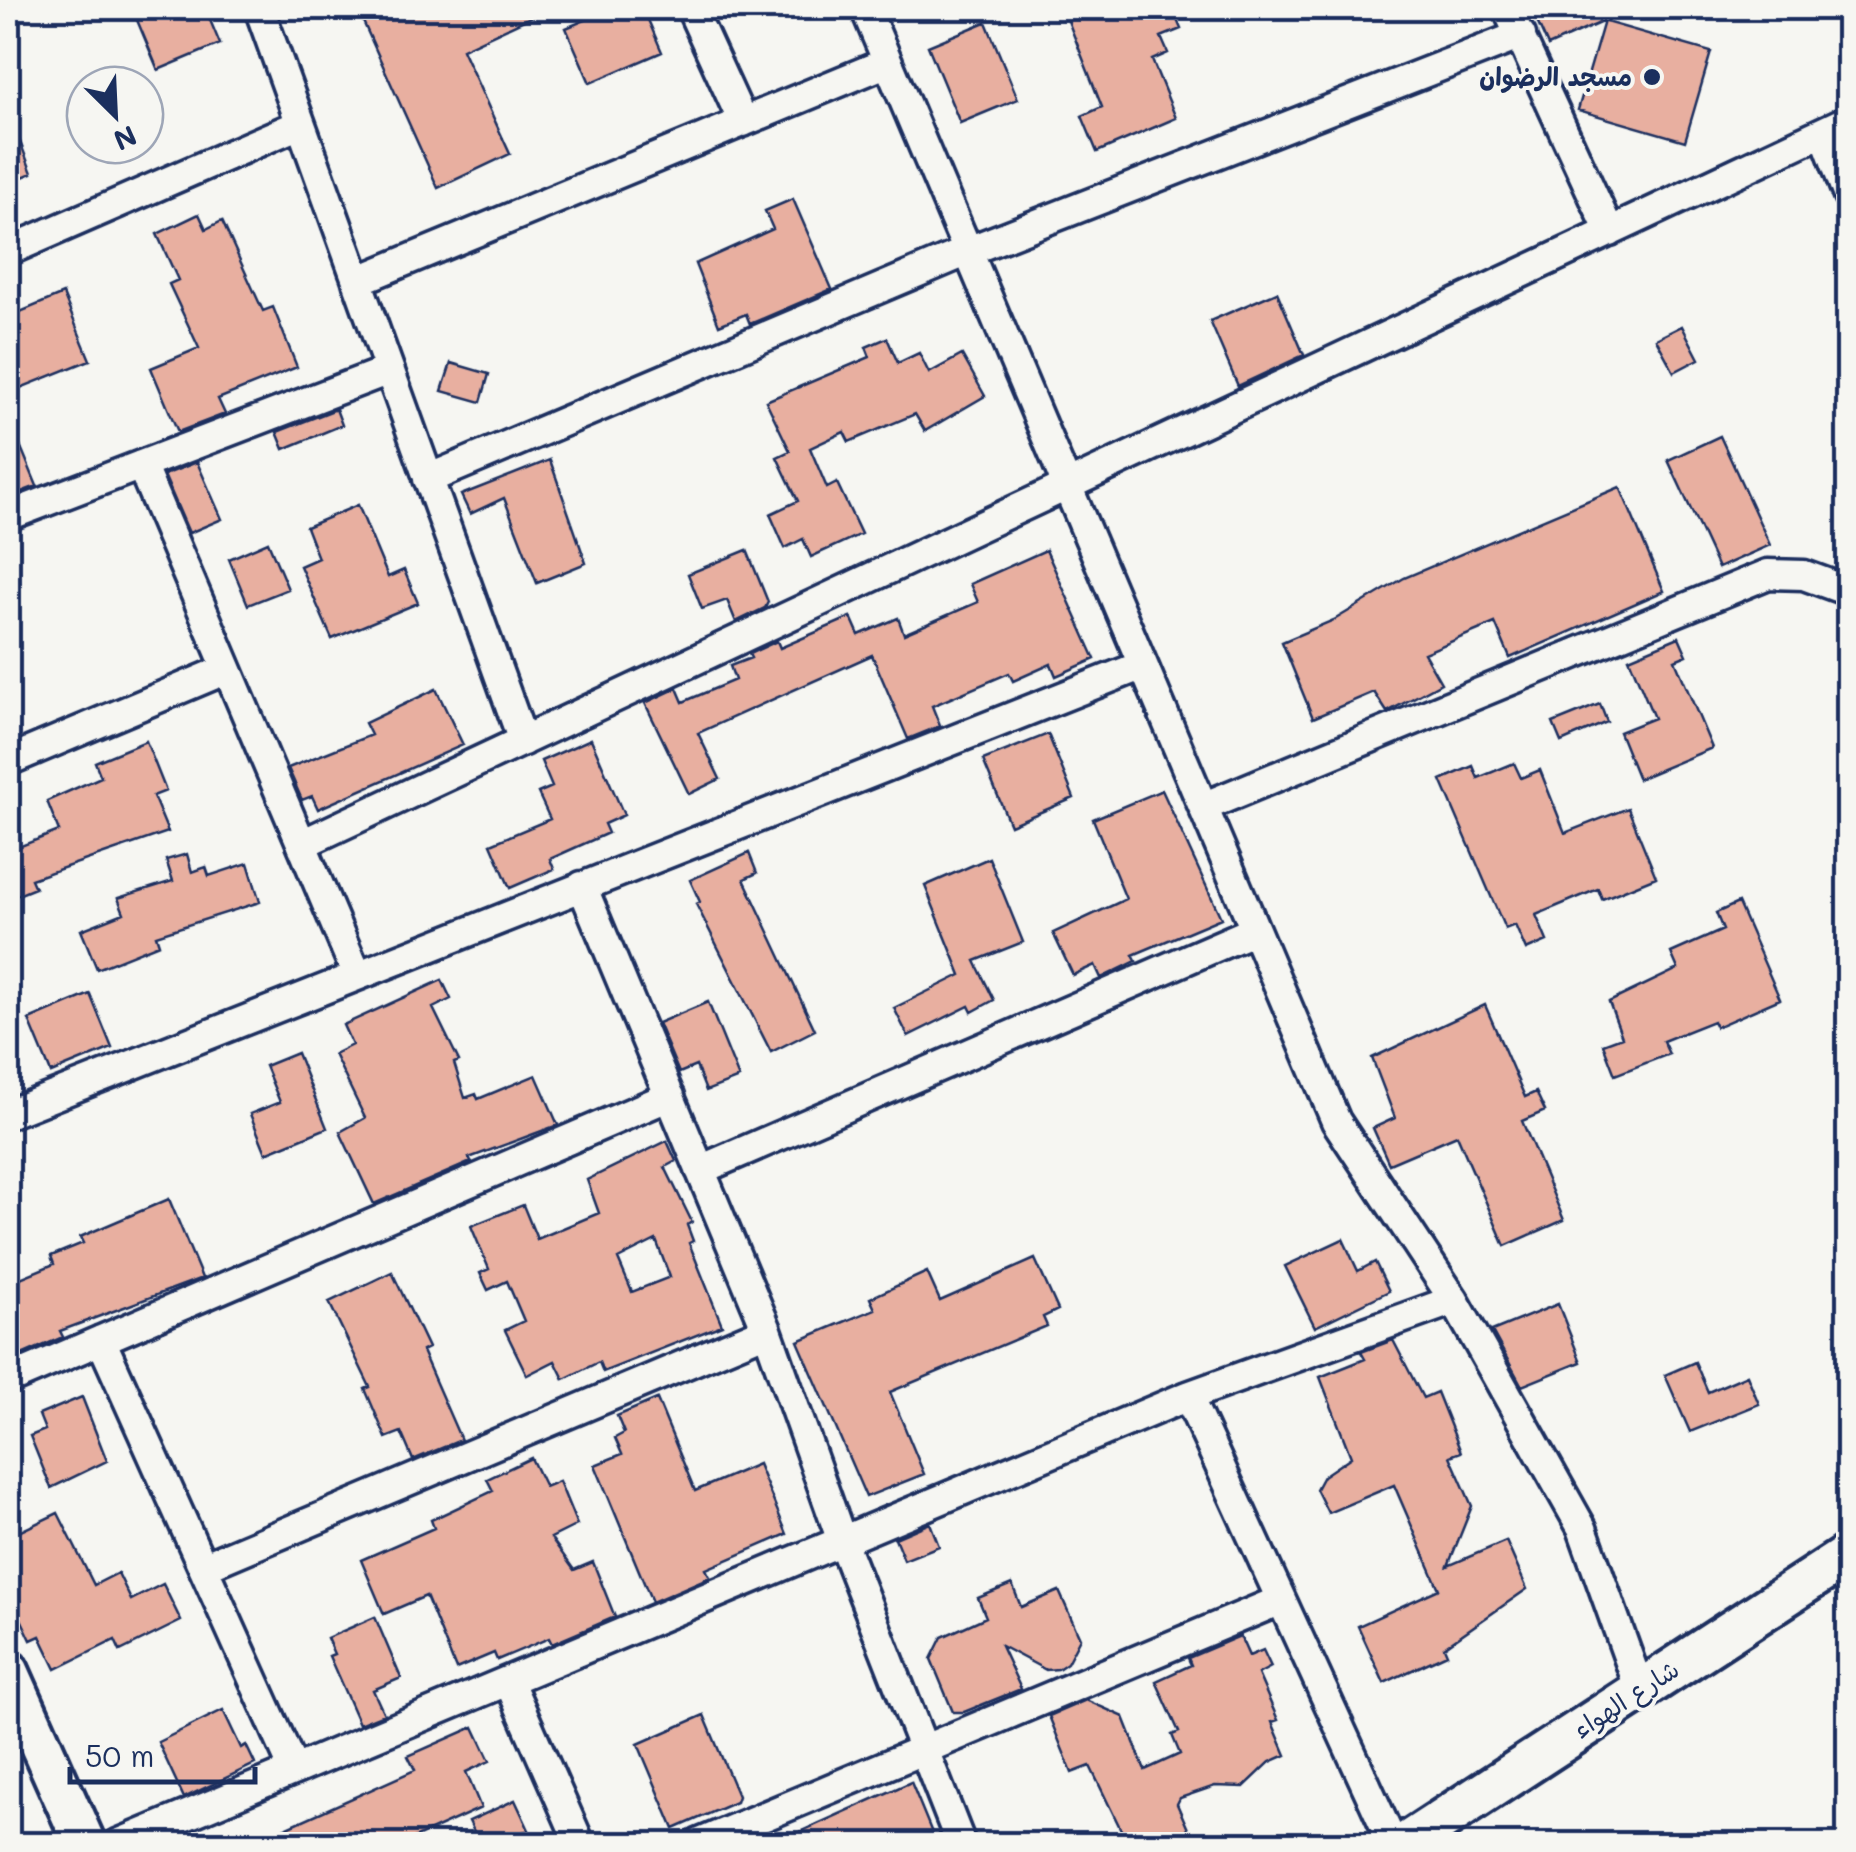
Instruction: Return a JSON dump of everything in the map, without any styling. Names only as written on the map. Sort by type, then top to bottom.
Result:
[{"type":"street","points":[[259,8],[523,741]]},
{"type":"street","points":[[691,8],[744,122]]},
{"type":"street","points":[[865,8],[1336,1121],[1454,1300],[1582,1528],[1640,1690]]},
{"type":"street","points":[[1508,8],[1610,232]]},
{"type":"street","points":[[428,479],[968,251],[1520,36]]},
{"type":"street","points":[[357,282],[888,62]]},
{"type":"street","points":[[8,251],[300,124]]},
{"type":"street","points":[[302,844],[1836,126],[1848,196]]},
{"type":"street","points":[[8,516],[389,370]]},
{"type":"street","points":[[140,465],[357,975]]},
{"type":"street","points":[[1203,807],[1768,574],[1804,575],[1848,592]]},
{"type":"street","points":[[8,1114],[1143,665]]},
{"type":"street","points":[[8,761],[228,669]]},
{"type":"street","points":[[582,886],[767,1330],[842,1541],[961,1844]]},
{"type":"street","points":[[700,1170],[1255,930]]},
{"type":"street","points":[[8,1380],[670,1096]]},
{"type":"street","points":[[118,1844],[1188,1396],[1454,1300]]},
{"type":"street","points":[[203,1567],[767,1330]]},
{"type":"street","points":[[100,1340],[294,1770]]},
{"type":"street","points":[[1188,1396],[1393,1844]]},
{"type":"street","name":"شارع الهواء","points":[[1405,1844],[1848,1555]]},
{"type":"street","points":[[698,1844],[738,1836],[924,1748],[1281,1600]]},
{"type":"street","points":[[8,1671],[85,1844]]},
{"type":"street","points":[[509,1682],[580,1844]]},
{"type":"building","points":[[132,8],[205,8],[220,44],[165,67],[156,65]]},
{"type":"building","points":[[357,8],[550,8],[462,49],[510,154],[438,188]]},
{"type":"building","points":[[614,8],[643,8],[662,52],[590,83],[566,28]]},
{"type":"building","points":[[1063,8],[1172,8],[1181,29],[1161,37],[1168,53],[1152,60],[1176,118],[1097,152],[1082,116],[1102,107]]},
{"type":"building","points":[[1531,8],[1557,8],[1603,21],[1548,46]]},
{"type":"building","points":[[1604,21],[1711,52],[1685,141],[1578,110]]},
{"type":"building","points":[[986,22],[1018,99],[960,123],[928,46]]},
{"type":"building","points":[[9,113],[32,173],[13,181],[8,165]]},
{"type":"building","points":[[793,199],[832,289],[750,324],[746,314],[719,325],[695,264],[773,229],[765,211]]},
{"type":"building","points":[[199,214],[206,229],[222,221],[263,311],[273,307],[297,367],[218,399],[225,414],[178,432],[151,368],[199,348],[169,284],[178,280],[157,234]]},
{"type":"building","points":[[1277,292],[1304,355],[1238,386],[1210,321]]},
{"type":"building","points":[[63,294],[90,360],[8,393],[8,317]]},
{"type":"building","points":[[1682,326],[1699,359],[1674,372],[1656,339]]},
{"type":"building","points":[[887,338],[898,363],[919,353],[929,373],[962,355],[985,396],[925,431],[915,414],[849,442],[844,432],[810,448],[827,488],[837,483],[861,534],[811,557],[803,539],[785,548],[770,514],[798,501],[777,457],[790,451],[766,401],[870,357],[866,347]]},
{"type":"building","points":[[451,363],[489,374],[481,402],[442,391]]},
{"type":"building","points":[[336,409],[342,425],[284,449],[277,432]]},
{"type":"building","points":[[8,416],[37,486],[8,497]]},
{"type":"building","points":[[1720,436],[1770,545],[1718,568],[1668,460]]},
{"type":"building","points":[[550,460],[586,563],[537,583],[504,498],[470,514],[461,495]]},
{"type":"building","points":[[197,462],[222,519],[189,533],[164,475]]},
{"type":"building","points":[[1620,487],[1664,591],[1510,658],[1495,623],[1424,653],[1441,683],[1387,712],[1374,692],[1313,718],[1282,642],[1334,620],[1404,578]]},
{"type":"building","points":[[358,505],[388,577],[404,570],[418,603],[332,639],[300,566],[318,558],[306,527]]},
{"type":"building","points":[[268,542],[288,589],[248,605],[229,559]]},
{"type":"building","points":[[747,550],[768,602],[765,608],[736,622],[727,600],[702,609],[688,574]]},
{"type":"building","points":[[1046,550],[1095,659],[1056,676],[1051,664],[1013,681],[1009,673],[932,706],[940,726],[908,739],[872,655],[698,733],[720,779],[689,794],[645,703],[677,688],[683,702],[735,680],[730,666],[751,658],[749,654],[777,641],[780,648],[851,617],[859,635],[898,618],[904,634],[978,602],[970,584]]},
{"type":"building","points":[[1679,637],[1687,655],[1675,660],[1712,748],[1638,779],[1619,732],[1654,718],[1629,658]]},
{"type":"building","points":[[436,689],[463,745],[318,809],[312,796],[302,800],[288,768],[371,735],[365,723]]},
{"type":"building","points":[[1600,704],[1607,722],[1561,742],[1553,723]]},
{"type":"building","points":[[1048,734],[1074,798],[1010,825],[983,760]]},
{"type":"building","points":[[591,739],[624,815],[604,824],[608,833],[550,859],[554,869],[510,888],[491,844],[550,819],[538,793],[552,787],[541,761]]},
{"type":"building","points":[[146,741],[166,791],[153,796],[168,832],[31,879],[35,888],[8,899],[8,851],[59,831],[47,801],[101,777],[95,762]]},
{"type":"building","points":[[1514,763],[1521,778],[1540,770],[1565,833],[1628,808],[1656,877],[1602,899],[1598,889],[1536,915],[1547,941],[1526,950],[1515,925],[1505,929],[1441,780],[1473,766],[1478,778]]},
{"type":"building","points":[[1162,790],[1221,918],[1133,955],[1136,961],[1101,978],[1095,965],[1073,975],[1053,933],[1126,899],[1093,819]]},
{"type":"building","points":[[749,853],[757,873],[744,879],[815,1030],[771,1052],[696,904],[700,902],[690,880]]},
{"type":"building","points":[[187,854],[192,872],[206,867],[209,876],[248,863],[260,902],[156,935],[159,944],[97,969],[81,930],[124,913],[118,898],[173,881],[166,860]]},
{"type":"building","points":[[989,858],[1023,942],[975,961],[994,1000],[972,1012],[969,1006],[908,1036],[894,1008],[961,975],[925,886]]},
{"type":"building","points":[[1738,903],[1780,999],[1716,1027],[1713,1021],[1663,1041],[1669,1054],[1615,1075],[1603,1044],[1622,1037],[1609,1002],[1678,969],[1671,953],[1723,930],[1716,913]]},
{"type":"building","points":[[442,980],[451,999],[433,1008],[459,1061],[454,1063],[465,1098],[476,1094],[478,1099],[536,1075],[558,1125],[469,1158],[471,1162],[374,1204],[340,1132],[365,1118],[334,1054],[352,1045],[343,1025]]},
{"type":"building","points":[[90,994],[112,1048],[51,1073],[29,1020]]},
{"type":"building","points":[[708,1002],[739,1078],[706,1091],[696,1066],[679,1073],[658,1023]]},
{"type":"building","points":[[1485,1005],[1525,1097],[1536,1092],[1545,1111],[1522,1121],[1564,1220],[1505,1246],[1457,1135],[1389,1164],[1373,1128],[1395,1118],[1372,1058]]},
{"type":"building","points":[[297,1053],[327,1128],[266,1153],[250,1114],[280,1102],[265,1066]]},
{"type":"building","points":[[667,1141],[676,1161],[665,1167],[692,1222],[687,1225],[693,1241],[689,1243],[722,1325],[603,1372],[599,1362],[564,1379],[555,1361],[527,1375],[505,1330],[524,1321],[507,1281],[488,1290],[480,1273],[489,1269],[471,1226],[523,1205],[537,1239],[599,1213],[587,1180]],"holes":[[[656,1240],[670,1277],[632,1292],[618,1259]]]},
{"type":"building","points":[[169,1199],[202,1278],[60,1331],[63,1337],[8,1361],[8,1283],[54,1264],[51,1256],[83,1243],[80,1237]]},
{"type":"building","points":[[1343,1239],[1358,1271],[1375,1262],[1389,1291],[1315,1327],[1285,1266]]},
{"type":"building","points":[[1035,1259],[1058,1310],[1043,1317],[1047,1326],[890,1392],[924,1474],[866,1497],[798,1341],[875,1309],[870,1298],[927,1272],[940,1301]]},
{"type":"building","points":[[392,1272],[428,1348],[422,1351],[461,1440],[413,1460],[401,1432],[386,1438],[365,1389],[370,1387],[329,1302]]},
{"type":"building","points":[[1558,1304],[1581,1362],[1522,1386],[1492,1331]]},
{"type":"building","points":[[1393,1340],[1423,1398],[1437,1392],[1461,1452],[1450,1456],[1472,1506],[1448,1566],[1506,1541],[1527,1589],[1444,1647],[1447,1654],[1384,1683],[1358,1626],[1439,1589],[1394,1485],[1328,1513],[1316,1489],[1323,1476],[1351,1457],[1320,1377],[1365,1359],[1361,1352]]},
{"type":"building","points":[[1695,1362],[1708,1392],[1747,1375],[1759,1404],[1690,1432],[1665,1375]]},
{"type":"building","points":[[82,1397],[107,1461],[51,1488],[30,1436],[45,1430],[39,1415]]},
{"type":"building","points":[[657,1399],[695,1491],[758,1464],[787,1534],[706,1569],[710,1577],[652,1602],[595,1465],[622,1454],[615,1438],[624,1433],[617,1416]]},
{"type":"building","points":[[531,1458],[545,1487],[559,1481],[577,1525],[551,1538],[574,1570],[593,1562],[615,1617],[552,1644],[549,1638],[497,1660],[494,1653],[456,1669],[426,1596],[384,1614],[361,1560],[434,1528],[431,1520],[493,1491],[487,1479]]},
{"type":"building","points":[[58,1513],[94,1585],[118,1573],[131,1600],[163,1584],[181,1621],[120,1651],[115,1640],[56,1669],[40,1636],[31,1640],[15,1606],[8,1610],[8,1537]]},
{"type":"building","points":[[930,1523],[939,1546],[904,1560],[895,1538]]},
{"type":"building","points":[[1012,1584],[1021,1607],[1059,1591],[1080,1638],[1067,1663],[1058,1669],[1046,1670],[1001,1646],[1021,1689],[964,1712],[953,1712],[931,1659],[942,1637],[986,1617],[978,1598]]},
{"type":"building","points":[[375,1617],[401,1678],[373,1690],[384,1714],[359,1724],[329,1656],[334,1654],[327,1638]]},
{"type":"building","points":[[1240,1636],[1249,1656],[1263,1650],[1271,1667],[1258,1674],[1278,1720],[1272,1722],[1286,1755],[1270,1762],[1244,1787],[1215,1786],[1180,1798],[1177,1804],[1188,1829],[1166,1844],[1128,1844],[1090,1766],[1072,1773],[1049,1716],[1086,1700],[1124,1717],[1145,1770],[1180,1754],[1172,1735],[1179,1732],[1156,1681],[1191,1665],[1188,1658]]},
{"type":"building","points":[[223,1710],[241,1748],[246,1745],[255,1764],[184,1798],[158,1742]]},
{"type":"building","points":[[704,1715],[738,1796],[736,1802],[674,1829],[638,1744]]},
{"type":"building","points":[[474,1727],[490,1761],[466,1772],[481,1808],[401,1844],[250,1844],[415,1770],[408,1756]]},
{"type":"building","points":[[911,1782],[932,1833],[905,1844],[773,1844]]},
{"type":"building","points":[[515,1800],[529,1830],[523,1832],[529,1844],[480,1844],[469,1821]]},
{"type":"place","name":"مسجد الرضوان","points":[[1652,77]]}]
